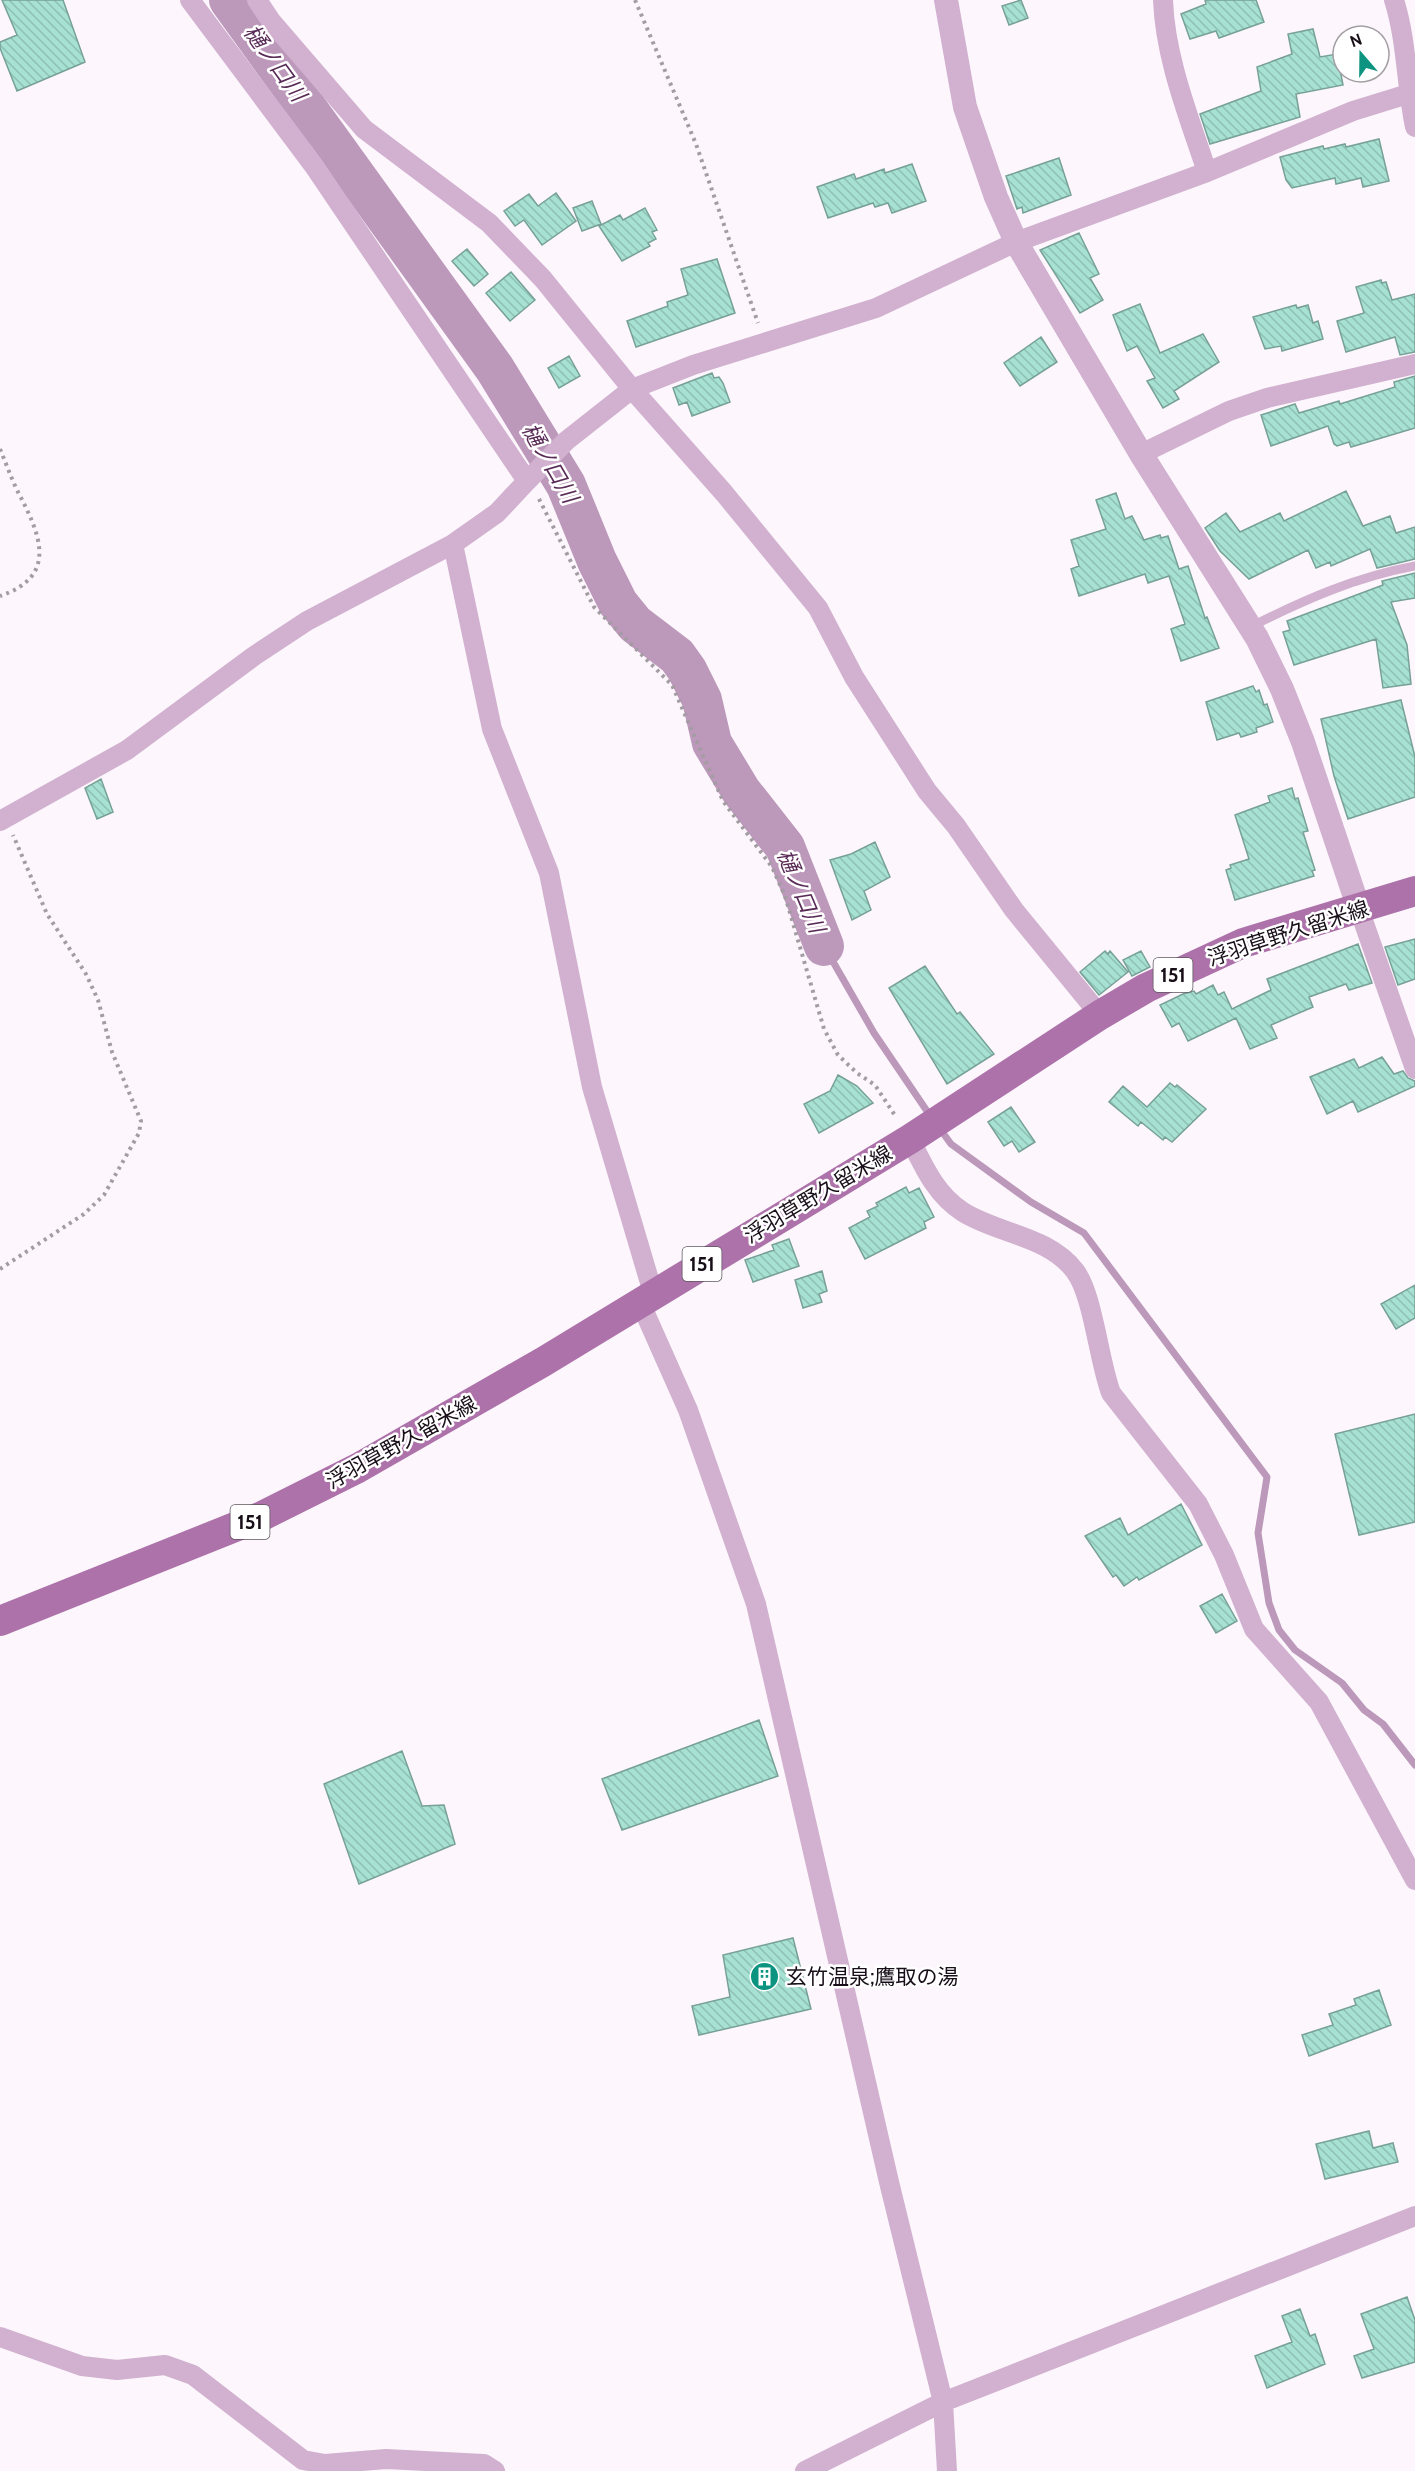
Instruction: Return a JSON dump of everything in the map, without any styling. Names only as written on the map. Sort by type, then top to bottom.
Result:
[{"type":"main road","name":"浮羽草野久留米線","points":[[0,1621],[260,1517],[358,1468],[445,1419],[914,1137],[1100,1015],[1166,978],[1243,944],[1415,891]]},
{"type":"street","points":[[190,0],[314,166],[531,476]]},
{"type":"street","points":[[257,0],[271,21],[364,129],[489,223],[543,279],[632,389],[724,492],[818,608],[854,677],[927,791],[956,826],[1014,910],[1100,1015]]},
{"type":"street","points":[[946,0],[965,107],[996,197],[1016,242],[1141,454],[1250,627],[1282,689],[1299,732],[1415,1068]]},
{"type":"street","points":[[1163,0],[1164,22],[1187,112],[1207,172]]},
{"type":"street","points":[[1394,0],[1410,58],[1408,94],[1415,127]]},
{"type":"street","points":[[3,819],[127,750],[254,656],[307,621],[453,544],[497,513],[566,441],[632,389],[693,365],[876,308],[1016,242],[1207,172],[1353,111],[1408,94]]},
{"type":"street","points":[[1141,454],[1229,411],[1267,398],[1415,364]]},
{"type":"street","points":[[453,544],[492,729],[549,873],[592,1087],[646,1297],[756,1604],[889,2182],[943,2402],[947,2471]]},
{"type":"street","points":[[914,1137],[931,1180],[957,1207],[1052,1250],[1066,1260],[1077,1274],[1086,1295],[1104,1375],[1111,1394],[1198,1504],[1224,1555],[1254,1629],[1319,1702],[1415,1880]]},
{"type":"street","points":[[805,2471],[943,2402],[1415,2216]]},
{"type":"street","points":[[0,2337],[82,2366],[117,2370],[165,2365],[193,2375],[303,2460],[325,2464],[386,2459],[484,2464],[495,2471]]},
{"type":"lane","points":[[1250,627],[1309,597],[1346,582],[1415,566]]},
{"type":"path","points":[[635,0],[696,144],[765,343]]},
{"type":"path","points":[[0,449],[33,519],[39,540],[39,564],[31,580],[17,591],[0,597]]},
{"type":"path","points":[[531,476],[594,607],[672,685],[723,801],[772,867],[785,896],[824,1029],[838,1055],[856,1073],[875,1085],[914,1137]]},
{"type":"path","points":[[0,1269],[84,1215],[104,1194],[139,1133],[141,1121],[112,1052],[98,1000],[86,974],[47,914],[3,819]]},
{"type":"building","points":[[2,0],[63,0],[85,62],[17,91],[0,48],[0,42],[17,35]]},
{"type":"building","points":[[1021,0],[1028,18],[1009,25],[1002,6]]},
{"type":"building","points":[[1205,0],[1256,0],[1264,22],[1219,38],[1216,31],[1190,39],[1181,14],[1206,4]]},
{"type":"building","points":[[1313,29],[1320,57],[1331,55],[1331,84],[1343,85],[1296,94],[1300,117],[1210,144],[1200,114],[1261,91],[1257,67],[1292,54],[1288,34]]},
{"type":"building","points":[[1379,139],[1389,181],[1363,187],[1361,178],[1336,184],[1335,178],[1292,188],[1286,180],[1280,157],[1323,146],[1324,149],[1345,144],[1346,147]]},
{"type":"building","points":[[1059,158],[1071,195],[1023,213],[1022,207],[1017,209],[1006,176]]},
{"type":"building","points":[[912,164],[926,201],[892,213],[888,203],[875,207],[873,203],[828,218],[817,187],[854,174],[856,179],[884,169],[885,173]]},
{"type":"building","points":[[556,193],[576,221],[542,245],[524,220],[515,226],[504,211],[529,194],[538,206]]},
{"type":"building","points":[[592,201],[601,224],[582,231],[573,208]]},
{"type":"building","points":[[645,208],[657,230],[652,232],[656,239],[648,243],[650,246],[622,261],[599,226],[620,215],[623,220]]},
{"type":"building","points":[[1079,233],[1099,274],[1090,278],[1103,300],[1080,313],[1040,250]]},
{"type":"building","points":[[467,249],[488,274],[474,286],[452,261]]},
{"type":"building","points":[[717,259],[735,313],[636,347],[627,321],[668,306],[667,302],[688,295],[681,269]]},
{"type":"building","points":[[511,272],[535,300],[510,321],[486,293]]},
{"type":"building","points":[[1381,280],[1382,283],[1386,282],[1392,300],[1415,294],[1415,352],[1400,355],[1395,337],[1346,352],[1337,321],[1364,313],[1356,287]]},
{"type":"building","points":[[1140,304],[1160,353],[1203,334],[1219,362],[1174,391],[1179,399],[1163,408],[1147,381],[1155,378],[1137,346],[1127,351],[1113,315]]},
{"type":"building","points":[[1296,305],[1297,308],[1308,305],[1313,323],[1318,321],[1323,339],[1282,351],[1281,346],[1265,349],[1253,317]]},
{"type":"building","points":[[1041,337],[1057,362],[1020,386],[1004,363]]},
{"type":"building","points":[[569,356],[580,376],[559,388],[548,368]]},
{"type":"building","points":[[712,373],[714,378],[719,377],[723,383],[730,402],[692,416],[687,402],[679,405],[673,388]]},
{"type":"building","points":[[1415,376],[1415,428],[1351,447],[1349,442],[1337,446],[1334,444],[1328,426],[1271,446],[1261,415],[1295,404],[1299,413],[1339,401],[1340,404],[1395,387],[1394,382]]},
{"type":"building","points":[[1346,491],[1363,526],[1390,516],[1396,533],[1415,527],[1415,559],[1377,568],[1370,549],[1331,566],[1330,562],[1316,568],[1308,550],[1249,579],[1220,551],[1205,528],[1226,513],[1240,532],[1280,513],[1284,521]]},
{"type":"building","points":[[1116,493],[1125,519],[1132,516],[1144,540],[1160,535],[1161,538],[1168,536],[1179,569],[1188,566],[1205,618],[1207,617],[1219,648],[1181,661],[1171,629],[1185,624],[1169,576],[1148,583],[1145,574],[1079,596],[1071,569],[1079,566],[1071,540],[1106,529],[1096,500]]},
{"type":"building","points":[[1415,573],[1415,598],[1391,602],[1407,645],[1411,684],[1383,688],[1376,639],[1294,665],[1283,632],[1290,630],[1287,621],[1383,585],[1382,581]]},
{"type":"building","points":[[1253,686],[1256,692],[1259,690],[1264,705],[1267,704],[1273,722],[1256,728],[1257,732],[1241,737],[1239,733],[1217,740],[1206,702]]},
{"type":"building","points":[[1401,700],[1415,757],[1415,797],[1348,819],[1334,776],[1321,719]]},
{"type":"building","points":[[101,779],[113,812],[97,819],[85,788]]},
{"type":"building","points":[[1292,788],[1295,799],[1298,798],[1308,831],[1303,832],[1315,870],[1312,871],[1314,876],[1235,900],[1226,870],[1231,868],[1230,865],[1249,859],[1235,815],[1270,802],[1268,796]]},
{"type":"building","points":[[875,842],[890,877],[864,891],[871,910],[852,920],[830,860],[851,854]]},
{"type":"building","points":[[1415,939],[1415,979],[1398,985],[1385,947]]},
{"type":"building","points":[[1358,944],[1372,983],[1349,990],[1346,984],[1309,997],[1313,1007],[1271,1025],[1277,1038],[1250,1049],[1236,1018],[1188,1041],[1179,1023],[1172,1027],[1160,1005],[1183,994],[1194,991],[1196,994],[1213,985],[1218,995],[1224,992],[1232,1009],[1271,990],[1267,979]]},
{"type":"building","points":[[1105,951],[1108,954],[1110,951],[1128,972],[1099,995],[1080,972]]},
{"type":"building","points":[[1141,951],[1150,967],[1132,976],[1123,960]]},
{"type":"building","points":[[925,966],[957,1014],[960,1012],[994,1054],[947,1084],[889,988]]},
{"type":"building","points":[[1382,1057],[1394,1074],[1403,1071],[1408,1078],[1415,1081],[1415,1086],[1358,1112],[1353,1101],[1327,1114],[1310,1077],[1354,1059],[1359,1068]]},
{"type":"building","points":[[838,1075],[857,1086],[873,1103],[819,1133],[804,1104],[830,1091]]},
{"type":"building","points":[[1170,1083],[1175,1087],[1177,1085],[1206,1109],[1172,1142],[1165,1137],[1163,1140],[1141,1122],[1138,1126],[1109,1102],[1123,1086],[1147,1107]]},
{"type":"building","points":[[1011,1107],[1035,1142],[1019,1152],[1012,1141],[1004,1146],[988,1122]]},
{"type":"building","points":[[906,1187],[909,1193],[919,1188],[934,1217],[924,1222],[926,1228],[865,1259],[849,1228],[870,1217],[867,1211],[878,1206],[876,1203]]},
{"type":"building","points":[[789,1239],[799,1266],[753,1282],[745,1260],[774,1250],[772,1245]]},
{"type":"building","points":[[822,1271],[827,1291],[819,1294],[822,1302],[803,1308],[795,1280]]},
{"type":"building","points":[[1415,1285],[1415,1318],[1396,1329],[1381,1304]]},
{"type":"building","points":[[1415,1414],[1415,1522],[1359,1535],[1335,1434]]},
{"type":"building","points":[[1181,1504],[1202,1545],[1139,1580],[1137,1577],[1124,1586],[1116,1575],[1113,1577],[1085,1536],[1120,1518],[1128,1535]]},
{"type":"building","points":[[1222,1594],[1237,1621],[1216,1633],[1200,1606]]},
{"type":"building","points":[[759,1720],[778,1776],[622,1830],[602,1779]]},
{"type":"building","points":[[402,1751],[422,1806],[444,1805],[455,1844],[359,1884],[324,1784]]},
{"type":"building","name":"玄竹温泉;鷹取の湯","points":[[793,1938],[811,2009],[699,2035],[692,2006],[730,1997],[723,1955]]},
{"type":"building","points":[[1379,1990],[1391,2025],[1309,2056],[1302,2035],[1333,2025],[1329,2014],[1356,2005],[1354,1999]]},
{"type":"building","points":[[1369,2131],[1373,2148],[1393,2143],[1398,2162],[1325,2179],[1316,2144]]},
{"type":"building","points":[[1407,2297],[1415,2320],[1415,2362],[1362,2378],[1354,2356],[1374,2349],[1361,2314]]},
{"type":"building","points":[[1300,2309],[1310,2336],[1315,2334],[1325,2364],[1267,2388],[1255,2356],[1292,2342],[1282,2316]]},
{"type":"waterway","name":"樋ノ口川","points":[[229,0],[495,369],[566,485],[597,561],[618,603],[635,624],[677,656],[687,670],[702,700],[712,743],[741,791],[785,847],[824,946]]},
{"type":"waterway","points":[[824,946],[874,1033],[931,1117]]},
{"type":"waterway","points":[[940,1129],[951,1144],[1031,1202],[1084,1233],[1267,1477],[1258,1533],[1269,1603],[1279,1630],[1295,1650],[1342,1683],[1364,1710],[1383,1724],[1415,1765]]},
{"type":"place","name":"玄竹温泉;鷹取の湯","points":[[765,1976]]}]
